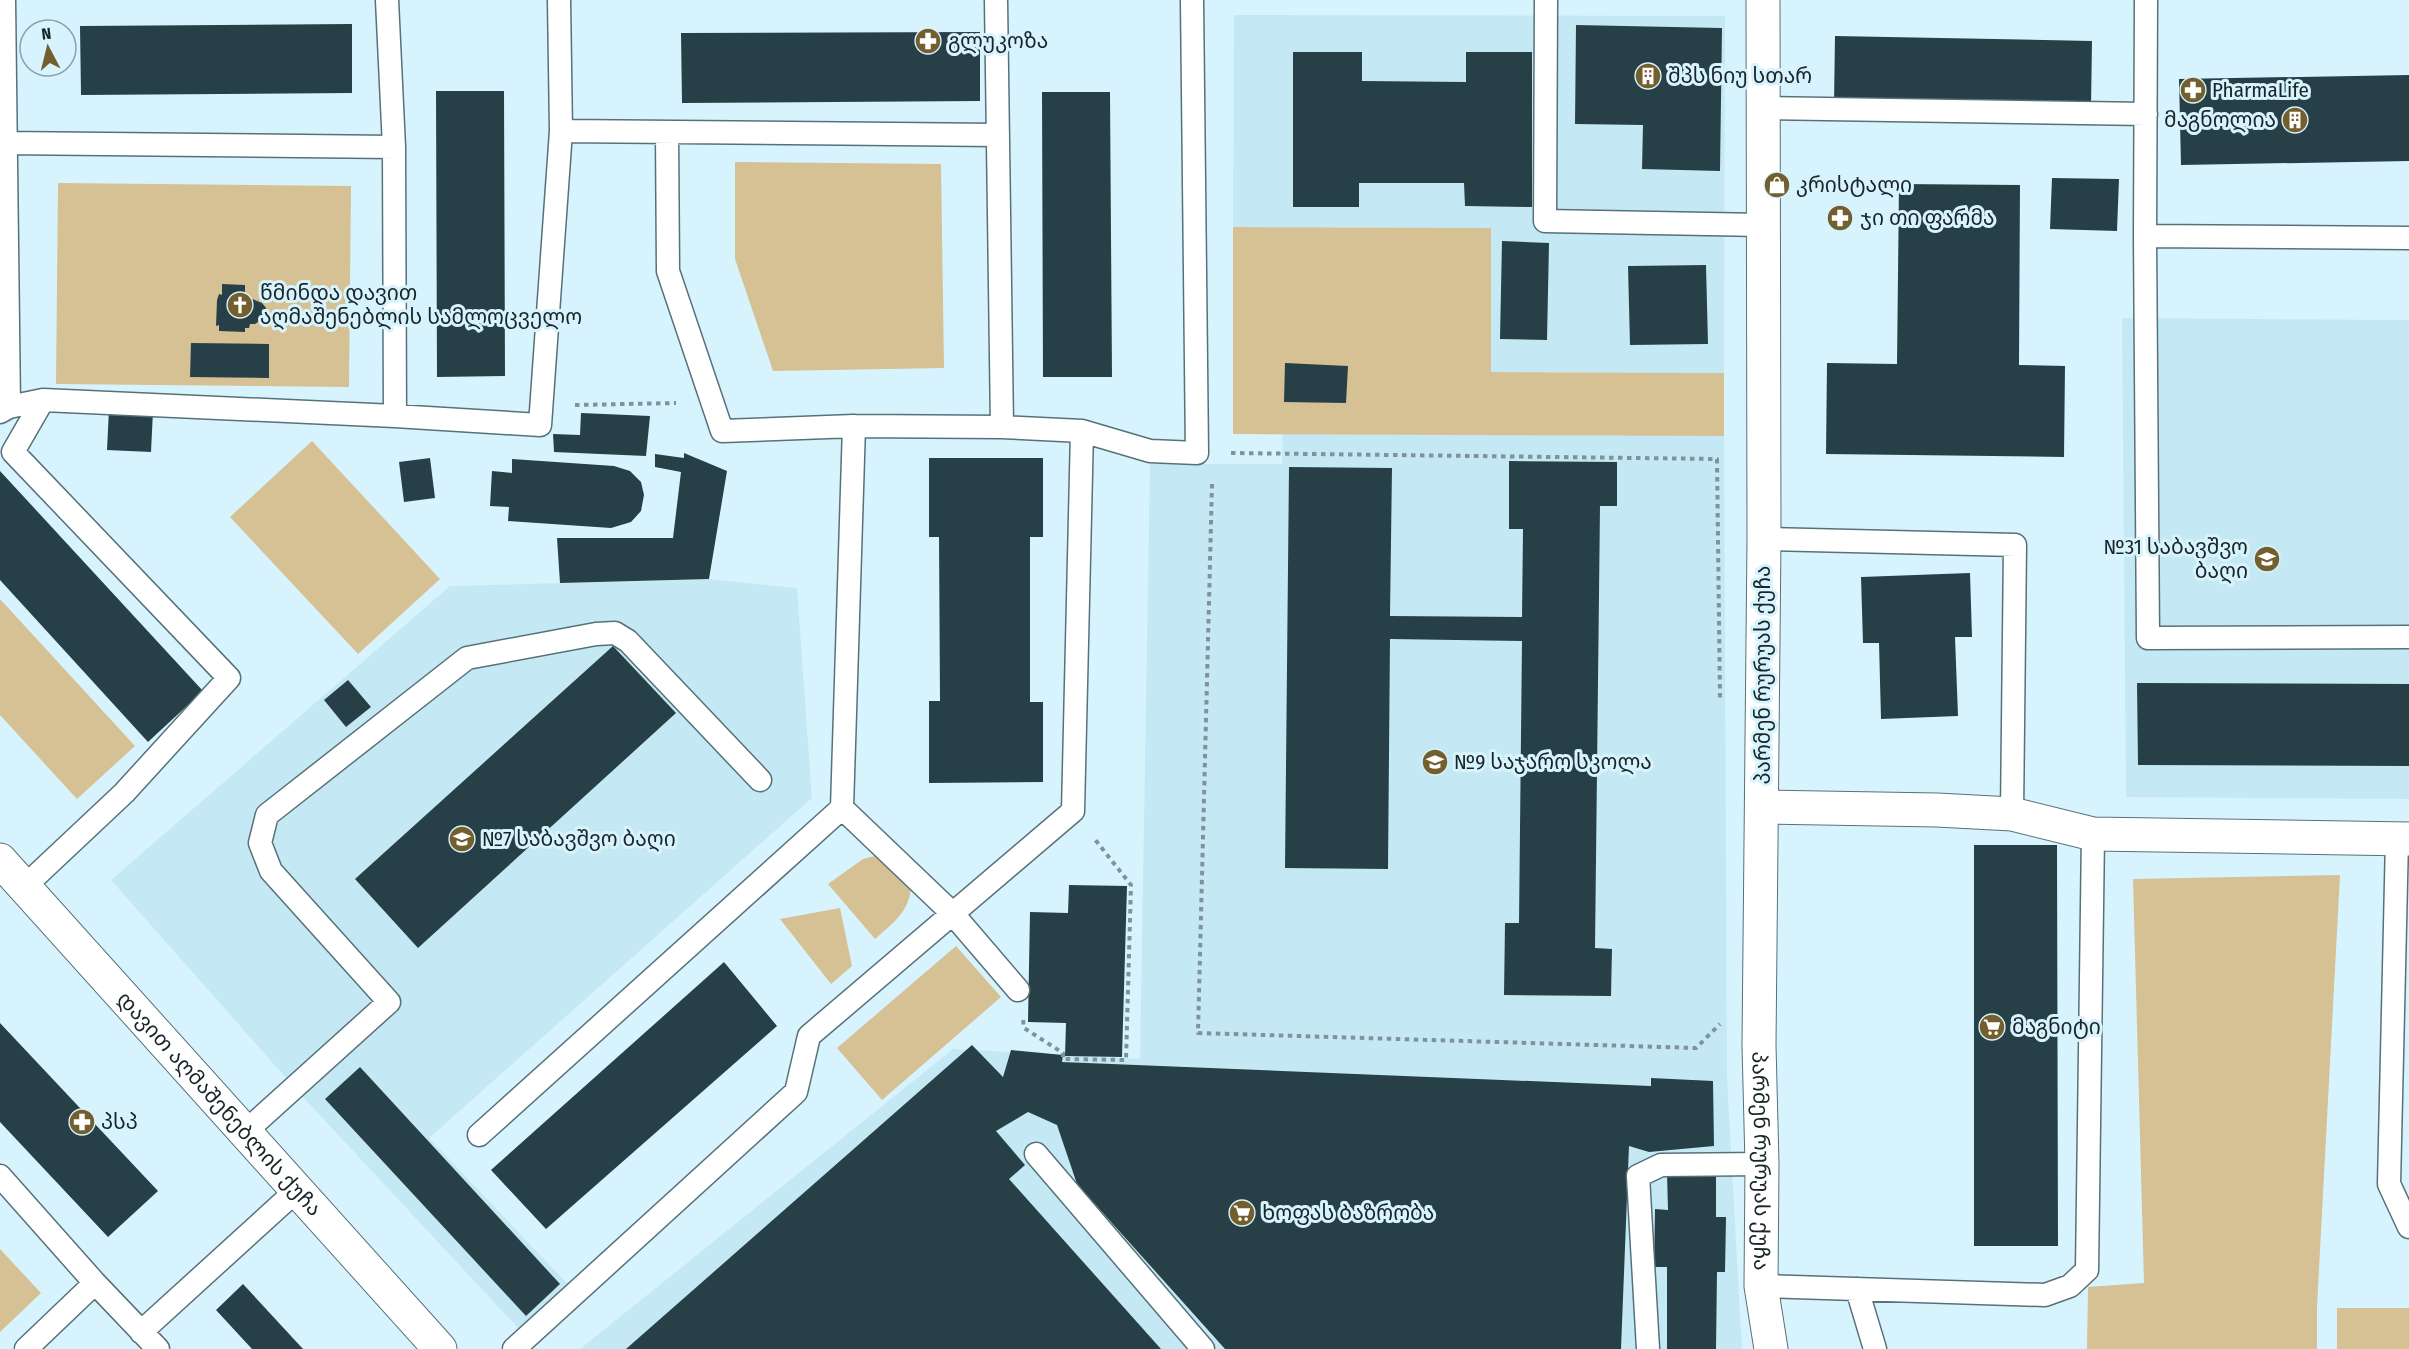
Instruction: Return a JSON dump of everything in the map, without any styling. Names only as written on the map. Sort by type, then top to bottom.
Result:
[{"type":"street","name":"პარმენ რურუას ქუჩა","points":[[1762,0],[1764,540],[1759,1045],[1762,1164],[1761,1286],[1771,1349]]},
{"type":"street","points":[[1762,807],[1937,810],[2012,814],[2092,834],[2403,839]]},
{"type":"street","name":"დავით აღმაშენებლის ქუჩა","points":[[0,860],[440,1349]]},
{"type":"lane","points":[[4,0],[4,409],[43,400],[540,425],[561,131],[559,0]]},
{"type":"lane","points":[[387,0],[394,147],[395,416]]},
{"type":"lane","points":[[996,0],[1002,427]]},
{"type":"lane","points":[[667,132],[668,271],[722,431],[854,426],[1002,427],[1082,431],[1150,451],[1205,453],[1192,0]]},
{"type":"lane","points":[[1546,0],[1545,221],[1762,225]]},
{"type":"lane","points":[[2146,0],[2148,638],[2409,638]]},
{"type":"lane","points":[[1763,108],[2146,114]]},
{"type":"lane","points":[[561,131],[998,135]]},
{"type":"lane","points":[[4,143],[394,147]]},
{"type":"lane","points":[[2145,236],[2409,238]]},
{"type":"lane","points":[[24,886],[124,793],[229,678],[13,452],[43,400]]},
{"type":"lane","points":[[479,1135],[842,808],[854,426]]},
{"type":"lane","points":[[514,1349],[796,1092],[809,1036],[1072,811],[1082,431]]},
{"type":"lane","points":[[1764,540],[2015,545],[2012,814]]},
{"type":"lane","points":[[245,1132],[389,1002],[270,871],[260,843],[267,815],[467,658],[596,634],[615,633],[627,641],[760,780]]},
{"type":"lane","points":[[842,808],[952,913],[1018,990]]},
{"type":"lane","points":[[1761,1286],[2045,1295],[2070,1286],[2087,1270],[2092,834]]},
{"type":"lane","points":[[2403,839],[2389,1184],[2409,1227]]},
{"type":"lane","points":[[1036,1155],[1203,1349]]},
{"type":"lane","points":[[1648,1349],[1638,1176],[1661,1165],[1762,1164]]},
{"type":"lane","points":[[0,1176],[95,1283],[158,1349]]},
{"type":"lane","points":[[141,1332],[297,1190]]},
{"type":"lane","points":[[26,1349],[95,1283]]},
{"type":"lane","points":[[1857,1289],[1875,1349]]},
{"type":"path","points":[[540,425],[564,405],[677,403],[722,431]]},
{"type":"path","points":[[1720,1013],[1720,1025],[1696,1047],[1198,1033],[1205,453],[1718,459],[1720,706],[1763,708]]},
{"type":"path","points":[[1018,990],[1024,1028],[1063,1053],[1064,1059],[1126,1060],[1131,885],[1072,811]]},
{"type":"shaded area","points":[[1234,15],[1725,16],[1724,373],[1491,372],[1491,228],[1233,227]]},
{"type":"shaded area","points":[[735,162],[941,164],[944,368],[773,371],[735,259]]},
{"type":"shaded area","points":[[58,183],[351,186],[349,387],[56,384]]},
{"type":"shaded area","points":[[1233,227],[1491,228],[1491,372],[1724,373],[1724,436],[1233,434]]},
{"type":"shaded area","name":"№31 საბავშვო ბაღი","points":[[2122,318],[2409,320],[2409,799],[2126,797]]},
{"type":"shaded area","points":[[1283,434],[1724,436],[1727,1077],[1742,1349],[580,1349],[953,1049],[1140,1059],[1150,464],[1282,464]]},
{"type":"shaded area","points":[[312,441],[440,579],[358,654],[230,517]]},
{"type":"shaded area","name":"№7 საბავშვო ბაღი","points":[[709,579],[797,588],[812,798],[429,1138],[580,1297],[532,1343],[301,1095],[111,880],[450,586]]},
{"type":"shaded area","points":[[0,599],[135,746],[77,799],[0,715]]},
{"type":"shaded area","points":[[875,856],[888,858],[911,889],[903,911],[875,939],[828,884],[863,859]]},
{"type":"shaded area","points":[[2340,875],[2317,1307],[2317,1349],[2087,1349],[2088,1287],[2144,1283],[2133,879]]},
{"type":"shaded area","points":[[840,908],[852,966],[831,984],[780,919]]},
{"type":"shaded area","points":[[956,946],[1001,997],[882,1100],[837,1048]]},
{"type":"shaded area","points":[[0,1249],[41,1293],[0,1332]]},
{"type":"shaded area","points":[[2337,1308],[2409,1308],[2409,1349],[2337,1349]]},
{"type":"building","points":[[352,24],[352,93],[81,95],[80,26]]},
{"type":"building","name":"შპს ნიუ სთარ","points":[[1576,25],[1722,28],[1720,171],[1642,169],[1643,125],[1575,124]]},
{"type":"building","points":[[980,32],[980,101],[682,103],[681,33]]},
{"type":"building","points":[[1835,36],[2092,41],[2091,107],[1834,103]]},
{"type":"building","points":[[1293,52],[1362,52],[1362,81],[1466,82],[1466,52],[1532,52],[1532,207],[1465,206],[1464,183],[1359,183],[1359,207],[1293,207]]},
{"type":"building","name":"მაგნოლია","points":[[2409,75],[2409,161],[2181,165],[2179,79]]},
{"type":"building","points":[[436,91],[504,91],[505,376],[437,377]]},
{"type":"building","points":[[1042,92],[1110,92],[1112,377],[1043,377]]},
{"type":"building","points":[[2052,178],[2119,179],[2117,231],[2050,229]]},
{"type":"building","points":[[1899,184],[2020,185],[2019,365],[2065,366],[2064,457],[1826,454],[1827,363],[1897,364]]},
{"type":"building","points":[[1502,241],[1549,243],[1547,340],[1500,339]]},
{"type":"building","points":[[1706,265],[1708,344],[1630,345],[1628,266]]},
{"type":"building","name":"წმინდა დავით აღმაშენებლის სამლოცველო","points":[[222,284],[245,285],[245,296],[262,303],[266,308],[264,318],[255,324],[250,324],[249,328],[245,328],[245,332],[219,331],[219,325],[216,326],[217,300],[219,294],[222,295]]},
{"type":"building","points":[[191,343],[269,344],[269,378],[190,377]]},
{"type":"building","points":[[1285,363],[1348,366],[1346,403],[1284,402]]},
{"type":"building","points":[[109,409],[153,411],[151,452],[107,450]]},
{"type":"building","points":[[581,413],[650,416],[646,456],[554,452],[553,434],[580,435]]},
{"type":"building","points":[[684,453],[727,471],[709,579],[560,583],[557,538],[673,538],[681,472],[655,467],[655,454],[684,458]]},
{"type":"building","points":[[430,458],[435,498],[404,502],[399,462]]},
{"type":"building","points":[[929,458],[1043,458],[1043,537],[1030,537],[1030,702],[1043,702],[1043,782],[929,783],[929,701],[940,701],[939,537],[929,537]]},
{"type":"building","points":[[512,459],[614,466],[630,471],[641,482],[644,495],[641,511],[631,522],[611,528],[508,521],[509,507],[490,506],[492,471],[512,473]]},
{"type":"building","points":[[1509,461],[1617,462],[1617,506],[1600,506],[1595,948],[1612,949],[1611,996],[1504,995],[1505,923],[1519,923],[1522,641],[1390,639],[1388,869],[1285,868],[1289,467],[1392,468],[1390,616],[1522,617],[1523,529],[1509,529]]},
{"type":"building","points":[[0,471],[203,691],[148,742],[0,580]]},
{"type":"building","points":[[1970,573],[1972,637],[1955,637],[1958,716],[1881,719],[1879,643],[1863,643],[1861,577]]},
{"type":"building","points":[[613,646],[676,713],[418,948],[355,879]]},
{"type":"building","points":[[348,680],[371,707],[346,727],[324,700]]},
{"type":"building","points":[[2137,683],[2409,684],[2409,766],[2138,765]]},
{"type":"building","points":[[1974,845],[2057,845],[2058,1246],[1974,1246]]},
{"type":"building","points":[[1069,885],[1127,886],[1122,1057],[1065,1056],[1066,1023],[1028,1022],[1030,912],[1068,913]]},
{"type":"building","points":[[724,962],[777,1026],[546,1229],[491,1170]]},
{"type":"building","points":[[0,1023],[158,1191],[108,1237],[0,1122]]},
{"type":"building","name":"Ხოფას Ბაზრობა","points":[[972,1045],[1003,1077],[1011,1050],[1063,1055],[1062,1062],[1651,1086],[1651,1078],[1713,1081],[1714,1146],[1649,1152],[1629,1146],[1621,1349],[1225,1349],[1077,1184],[1057,1125],[1028,1112],[996,1131],[1025,1165],[1009,1179],[1161,1349],[626,1349]]},
{"type":"building","points":[[360,1067],[560,1284],[526,1316],[325,1099]]},
{"type":"building","points":[[1716,1173],[1716,1217],[1726,1217],[1725,1272],[1717,1272],[1716,1349],[1667,1349],[1667,1267],[1654,1267],[1655,1209],[1668,1210],[1667,1174]]},
{"type":"building","points":[[243,1284],[303,1349],[252,1349],[216,1310]]},
{"type":"place","name":"გლუკოზა","points":[[928,41]]},
{"type":"place","name":"შპს ნიუ სთარ","points":[[1648,76]]},
{"type":"place","name":"PharmaLife","points":[[2193,90]]},
{"type":"place","name":"მაგნოლია","points":[[2295,120]]},
{"type":"place","name":"კრისტალი","points":[[1777,185]]},
{"type":"place","name":"ჯი თი ფარმა","points":[[1840,218]]},
{"type":"place","name":"წმინდა დავით აღმაშენებლის სამლოცველო","points":[[240,305]]},
{"type":"place","name":"№31 საბავშვო ბაღი","points":[[2267,559]]},
{"type":"place","name":"№9 საჯარო სკოლა","points":[[1435,762]]},
{"type":"place","name":"№7 საბავშვო ბაღი","points":[[462,839]]},
{"type":"place","name":"მაგნიტი","points":[[1992,1027]]},
{"type":"place","name":"პსპ","points":[[82,1122]]},
{"type":"place","name":"Ხოფას Ბაზრობა","points":[[1242,1213]]}]
